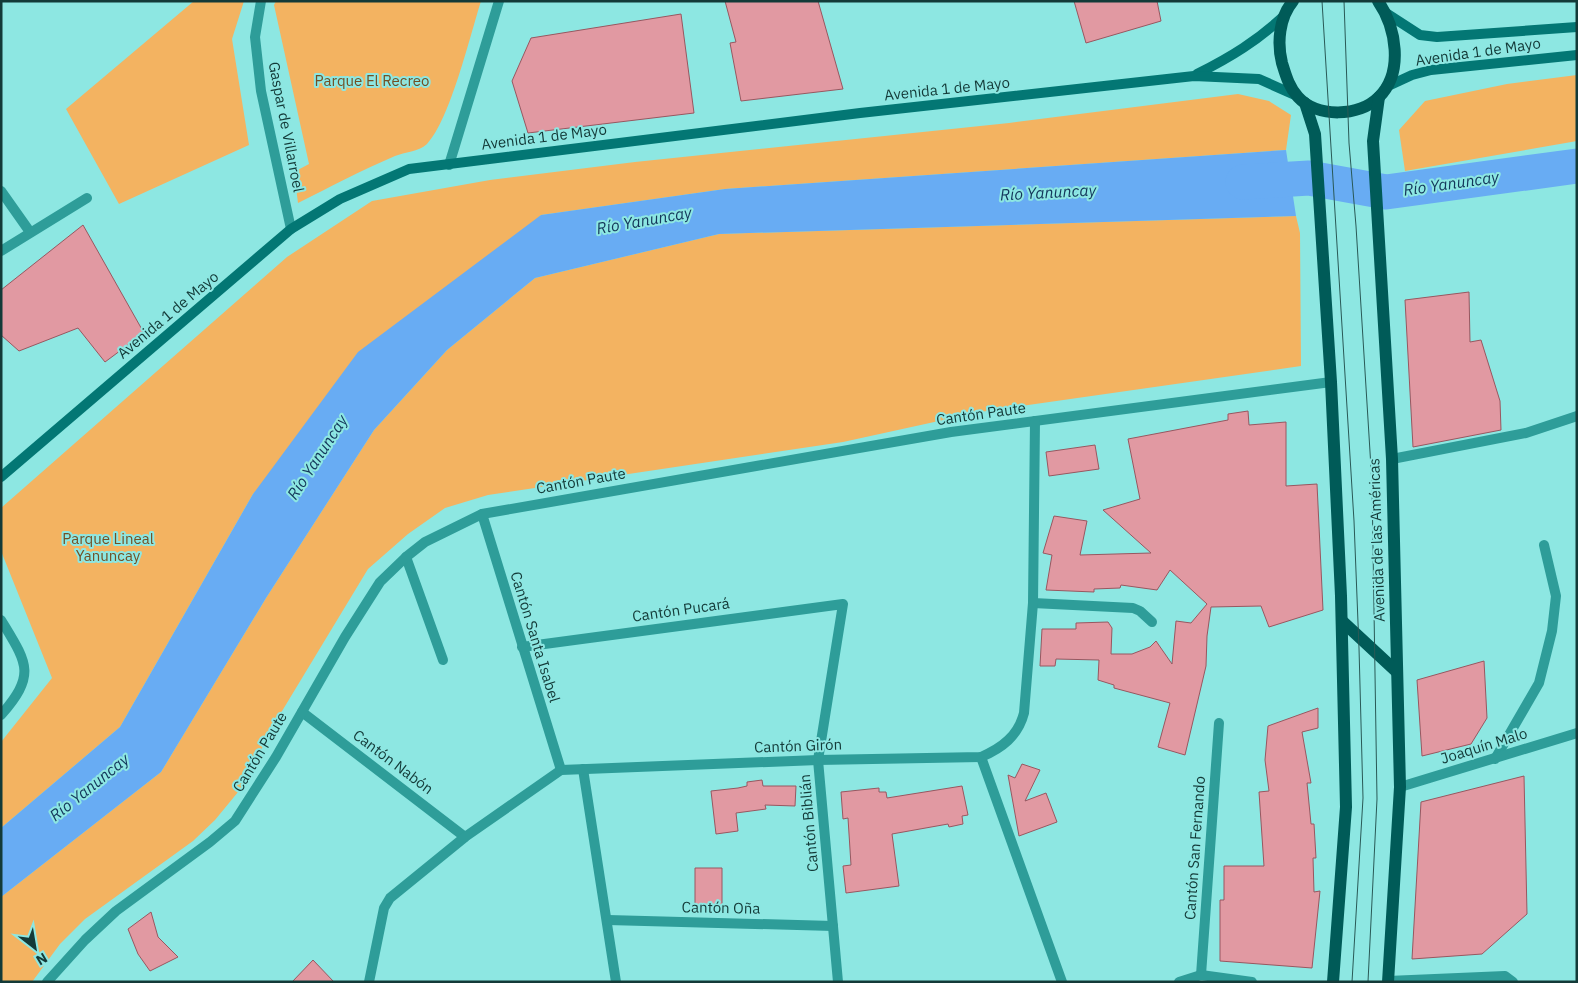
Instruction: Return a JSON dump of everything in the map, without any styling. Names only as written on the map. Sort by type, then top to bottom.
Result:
[{"type":"main road","points":[[1293,1],[1284,15],[1279,52],[1287,80],[1302,100],[1315,134],[1331,382],[1342,621],[1346,807],[1333,982]]},
{"type":"main road","name":"Avenida de las Américas","points":[[1378,1],[1386,13],[1392,28],[1394,45],[1393,68],[1383,92],[1373,141],[1392,459],[1398,672],[1400,787],[1388,982]]},
{"type":"main road","name":"Avenida 1 de Mayo","points":[[1386,13],[1420,35],[1437,37],[1577,27]]},
{"type":"main road","name":"Avenida 1 de Mayo","points":[[1194,76],[1260,39],[1284,15]]},
{"type":"main road","name":"Avenida 1 de Mayo","points":[[1383,92],[1412,75],[1431,70],[1577,54]]},
{"type":"main road","name":"Avenida 1 de Mayo","points":[[1,477],[291,229],[340,199],[409,169],[713,131],[1194,76],[1259,79],[1302,100]]},
{"type":"main road","points":[[1302,100],[1327,112],[1347,112],[1361,108],[1383,92]]},
{"type":"main road","points":[[1342,621],[1398,672]]},
{"type":"street","name":"Gaspar de Villarroel","points":[[261,1],[255,37],[261,91],[291,229]]},
{"type":"street","points":[[450,165],[500,1]]},
{"type":"street","points":[[1,191],[30,232]]},
{"type":"street","points":[[1,251],[87,198]]},
{"type":"street","name":"Cantón Paute","points":[[47,982],[84,940],[116,911],[210,842],[234,821],[267,773],[376,588],[406,557],[437,535],[482,514],[941,434],[1331,382]]},
{"type":"street","points":[[1392,459],[1526,433],[1577,416]]},
{"type":"street","name":"Cantón Girón","points":[[369,982],[386,902],[465,837],[561,770],[818,760],[981,757],[999,748],[1009,740],[1022,723],[1033,603],[1034,422]]},
{"type":"street","name":"Cantón Santa Isabel","points":[[482,514],[561,770]]},
{"type":"street","points":[[1495,760],[1539,682],[1552,631],[1556,596],[1544,545]]},
{"type":"street","points":[[406,557],[443,660]]},
{"type":"street","points":[[1033,603],[1133,608],[1140,611],[1152,622]]},
{"type":"street","name":"Cantón Pucará","points":[[522,647],[843,604]]},
{"type":"street","name":"Cantón Biblián","points":[[838,982],[818,760],[843,604]]},
{"type":"street","points":[[1,620],[21,652],[26,674],[16,698],[1,715]]},
{"type":"street","name":"Cantón Nabón","points":[[302,712],[465,837]]},
{"type":"street","name":"Cantón San Fernando","points":[[1201,975],[1219,723]]},
{"type":"street","name":"Joaquín Malo","points":[[1400,787],[1495,760],[1577,733]]},
{"type":"street","points":[[981,757],[1062,982]]},
{"type":"street","points":[[583,768],[608,920],[616,982]]},
{"type":"street","name":"Cantón Oña","points":[[608,920],[834,926]]},
{"type":"street","points":[[1179,982],[1201,975],[1252,982]]},
{"type":"street","points":[[1388,982],[1504,976],[1513,982]]},
{"type":"green space","points":[[194,1],[244,1],[232,39],[249,145],[119,204],[66,109]]},
{"type":"green space","name":"Parque El Recreo","points":[[276,1],[481,1],[444,116],[427,144],[420,149],[383,161],[298,203],[294,172],[309,164],[274,5]]},
{"type":"green space","points":[[1577,75],[1577,141],[1405,171],[1399,130],[1425,101],[1507,84]]},
{"type":"green space","name":"Parque Lineal Yanuncay","points":[[1238,94],[1269,101],[1291,115],[1286,150],[725,189],[541,215],[253,494],[120,727],[1,828],[1,742],[52,678],[1,551],[1,508],[287,257],[372,201],[490,180],[635,162],[1009,123]]},
{"type":"green space","points":[[1296,216],[1300,233],[1301,366],[980,412],[843,442],[488,495],[445,508],[408,534],[368,569],[273,726],[243,786],[215,820],[193,841],[85,919],[60,944],[32,982],[1,982],[1,897],[161,772],[266,598],[374,430],[447,350],[535,278],[719,234]]},
{"type":"water","points":[[1286,150],[1296,216],[719,234],[535,278],[447,350],[374,430],[266,598],[161,772],[1,897],[1,828],[120,727],[253,494],[358,352],[541,215],[725,189]]},
{"type":"building","points":[[725,1],[818,1],[843,89],[741,101],[730,43],[736,42]]},
{"type":"building","points":[[1074,1],[1157,1],[1161,21],[1086,43]]},
{"type":"building","points":[[681,14],[694,113],[528,133],[512,81],[531,38]]},
{"type":"building","points":[[83,225],[144,333],[105,362],[78,328],[19,351],[1,335],[1,290]]},
{"type":"building","points":[[1469,292],[1470,342],[1481,340],[1500,401],[1501,430],[1413,447],[1405,300]]},
{"type":"building","points":[[1248,411],[1249,425],[1286,422],[1286,486],[1317,484],[1323,610],[1269,627],[1261,606],[1211,607],[1207,636],[1206,666],[1185,755],[1158,747],[1170,703],[1114,688],[1114,685],[1098,680],[1099,660],[1056,659],[1055,666],[1040,666],[1042,629],[1076,629],[1076,623],[1108,622],[1112,628],[1111,654],[1132,654],[1150,647],[1156,641],[1172,664],[1176,621],[1191,623],[1207,604],[1170,570],[1157,590],[1121,585],[1120,588],[1094,589],[1094,592],[1046,590],[1052,555],[1043,553],[1054,516],[1087,521],[1080,555],[1151,553],[1103,510],[1140,499],[1128,439],[1228,420],[1228,414]]},
{"type":"building","points":[[1095,445],[1099,469],[1049,476],[1046,452]]},
{"type":"building","points":[[1484,661],[1487,718],[1471,744],[1422,756],[1417,680]]},
{"type":"building","points":[[1318,708],[1318,728],[1302,732],[1311,783],[1307,783],[1311,824],[1314,824],[1316,858],[1313,858],[1314,892],[1320,891],[1312,968],[1220,961],[1220,900],[1224,900],[1224,866],[1264,866],[1259,792],[1269,791],[1265,760],[1268,726]]},
{"type":"building","points":[[1022,764],[1040,770],[1025,801],[1046,793],[1057,822],[1019,836],[1008,775],[1015,778]]},
{"type":"building","points":[[1524,776],[1527,914],[1482,954],[1412,959],[1421,802]]},
{"type":"building","points":[[762,780],[763,786],[796,786],[795,806],[765,805],[766,809],[736,813],[738,831],[716,834],[711,791],[738,788],[747,786],[747,782]]},
{"type":"building","points":[[962,786],[968,815],[962,816],[963,824],[949,827],[948,824],[892,834],[899,886],[846,893],[843,866],[851,865],[848,818],[843,819],[841,792],[879,788],[879,792],[886,792],[887,798]]},
{"type":"building","points":[[695,868],[722,868],[722,906],[695,907]]},
{"type":"building","points":[[151,912],[158,937],[178,957],[150,971],[138,954],[128,929]]},
{"type":"building","points":[[313,960],[334,982],[292,982]]},
{"type":"waterway","name":"Río Yanuncay","points":[[1243,182],[1309,178],[1386,192],[1577,166]]},
{"type":"tram line","points":[[1322,1],[1354,521],[1359,648],[1363,798],[1352,982]]},
{"type":"tram line","points":[[1344,1],[1349,143],[1372,484],[1377,799],[1368,982]]}]
